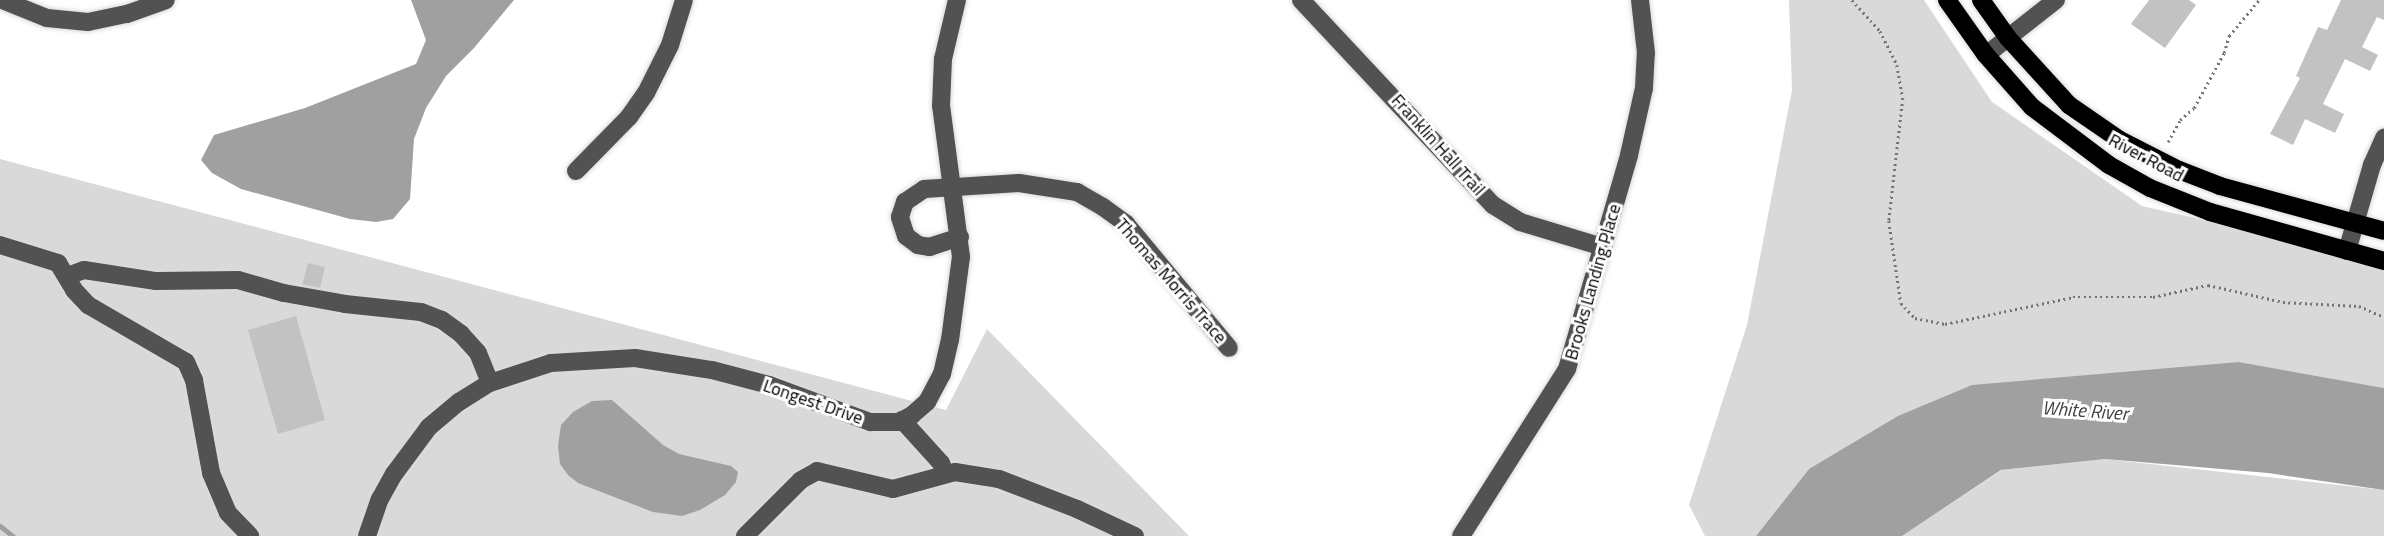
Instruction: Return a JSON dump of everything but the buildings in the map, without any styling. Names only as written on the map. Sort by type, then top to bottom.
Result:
[{"type":"main road","name":"River Road","points":[[1947,0],[1986,55],[2032,107],[2071,140],[2150,188],[2210,212],[2384,261]]},
{"type":"main road","name":"River Road","points":[[1981,0],[2008,38],[2069,105],[2139,150],[2220,186],[2384,231]]},
{"type":"street","points":[[2,0],[47,18],[88,22],[127,14],[166,0]]},
{"type":"street","points":[[576,171],[629,117],[646,93],[670,45],[684,0]]},
{"type":"street","points":[[945,473],[941,463],[902,420],[927,402],[942,374],[959,279],[960,237],[941,106],[943,59],[957,0]]},
{"type":"street","name":"Franklin Hall Trail","points":[[1301,0],[1493,205],[1520,222],[1603,247]]},
{"type":"street","name":"Brooks Landing Place","points":[[1461,536],[1567,369],[1603,247],[1644,88],[1646,53],[1640,0]]},
{"type":"street","points":[[1986,55],[2056,0]]},
{"type":"street","points":[[2347,251],[2372,165],[2384,138]]},
{"type":"street","name":"Thomas Morris Trace","points":[[953,188],[1019,183],[1049,186],[1077,192],[1103,206],[1133,232],[1229,348]]},
{"type":"street","points":[[953,188],[924,189],[912,195],[905,202],[900,217],[906,236],[918,245],[930,247],[960,237]]},
{"type":"street","points":[[0,245],[58,262],[74,290],[88,305],[186,362],[194,380],[216,486],[228,513],[250,536]]},
{"type":"street","points":[[68,276],[83,270],[156,281],[239,280],[284,293],[345,304],[421,312],[442,320],[461,334],[478,353],[490,383]]},
{"type":"street","name":"Longest Drive","points":[[367,536],[380,499],[411,448],[459,402],[490,383],[551,363],[635,358],[712,370],[769,385],[870,422],[902,420]]},
{"type":"street","points":[[745,536],[801,480],[817,471],[893,489],[906,488],[945,473],[964,472],[999,479],[1077,509],[1135,536]]},
{"type":"path","points":[[1852,0],[1880,31],[1897,65],[1903,98],[1889,221],[1901,303],[1915,318],[1945,324],[2073,297],[2152,297],[2208,285],[2283,303],[2359,306],[2384,317]]},
{"type":"path","points":[[2168,142],[2180,120],[2193,108],[2224,53],[2229,36],[2259,0]]},
{"type":"shaded area","points":[[1789,0],[1924,0],[1992,102],[2142,206],[2384,261],[2384,388],[2239,362],[1809,469],[1756,536],[1705,536],[1689,505],[1747,325],[1792,90]]},
{"type":"shaded area","points":[[0,159],[946,410],[987,329],[1189,536],[0,536]]},
{"type":"shaded area","points":[[2105,459],[2384,490],[2384,536],[1902,536],[2002,470]]},
{"type":"water","points":[[411,0],[514,0],[474,48],[446,76],[426,108],[414,139],[410,199],[393,219],[376,222],[350,219],[241,189],[212,173],[201,160],[214,135],[305,108],[416,64],[426,40]]},
{"type":"water","name":"White River","points":[[2239,362],[2384,388],[2384,490],[2268,473],[2105,459],[2001,470],[1902,536],[1756,536],[1809,469],[1898,416],[1972,385]]},
{"type":"water","points":[[612,400],[663,445],[679,454],[731,466],[738,472],[736,482],[725,495],[700,510],[682,516],[653,512],[578,483],[560,464],[558,446],[561,425],[573,412],[592,401]]},
{"type":"waterway","points":[[0,526],[13,536]]}]
